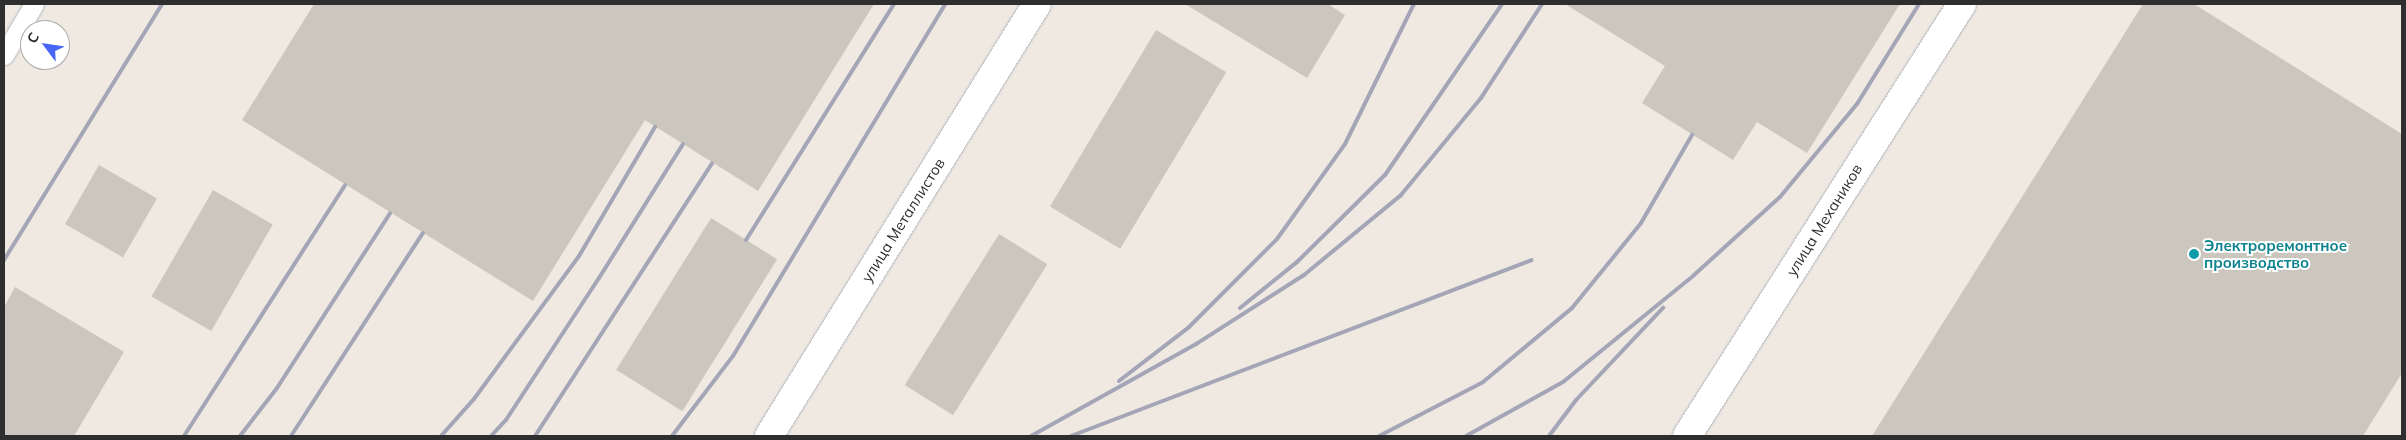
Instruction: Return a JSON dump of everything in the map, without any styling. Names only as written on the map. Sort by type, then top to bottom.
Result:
[{"type":"street","name":"улица Металлистов","points":[[769,436],[1037,4]]},
{"type":"street","name":"улица Механиков","points":[[1687,436],[1962,4]]},
{"type":"lane","points":[[4,55],[34,4]]},
{"type":"building","points":[[314,4],[874,4],[758,191],[645,120],[533,301],[242,120]]},
{"type":"building","points":[[1185,4],[1328,4],[1345,15],[1307,78]]},
{"type":"building","points":[[1565,4],[1900,4],[1807,153],[1757,122],[1733,160],[1642,103],[1665,66]]},
{"type":"building","name":"Электроремонтное производство","points":[[2143,4],[2194,4],[2402,134],[2402,373],[2363,436],[1872,436]]},
{"type":"building","points":[[1156,30],[1226,72],[1120,249],[1050,207]]},
{"type":"building","points":[[99,165],[157,198],[123,257],[65,224]]},
{"type":"building","points":[[213,190],[273,224],[211,331],[152,297]]},
{"type":"building","points":[[711,218],[777,259],[682,411],[616,370]]},
{"type":"building","points":[[999,234],[1047,264],[953,415],[905,385]]},
{"type":"building","points":[[15,287],[124,352],[74,436],[4,436],[4,307]]},
{"type":"railway","points":[[4,260],[162,4]]},
{"type":"railway","points":[[746,240],[894,4]]},
{"type":"railway","points":[[672,436],[733,356],[945,4]]},
{"type":"railway","points":[[1119,381],[1189,327],[1277,239],[1345,144],[1414,4]]},
{"type":"railway","points":[[1240,308],[1297,262],[1385,175],[1502,4]]},
{"type":"railway","points":[[1031,436],[1196,344],[1304,275],[1401,195],[1481,98],[1542,4]]},
{"type":"railway","points":[[1466,436],[1563,382],[1694,275],[1780,197],[1857,104],[1919,4]]},
{"type":"railway","points":[[441,436],[474,399],[579,256],[655,127]]},
{"type":"railway","points":[[1379,436],[1483,382],[1572,308],[1641,223],[1692,135]]},
{"type":"railway","points":[[491,436],[506,420],[599,278],[683,144]]},
{"type":"railway","points":[[535,436],[712,163]]},
{"type":"railway","points":[[184,436],[345,185]]},
{"type":"railway","points":[[240,436],[277,388],[390,213]]},
{"type":"railway","points":[[291,436],[423,233]]},
{"type":"railway","points":[[1071,436],[1531,260]]},
{"type":"railway","points":[[1549,436],[1576,400],[1663,308]]},
{"type":"place","name":"Электроремонтное производство","points":[[2194,254]]}]
